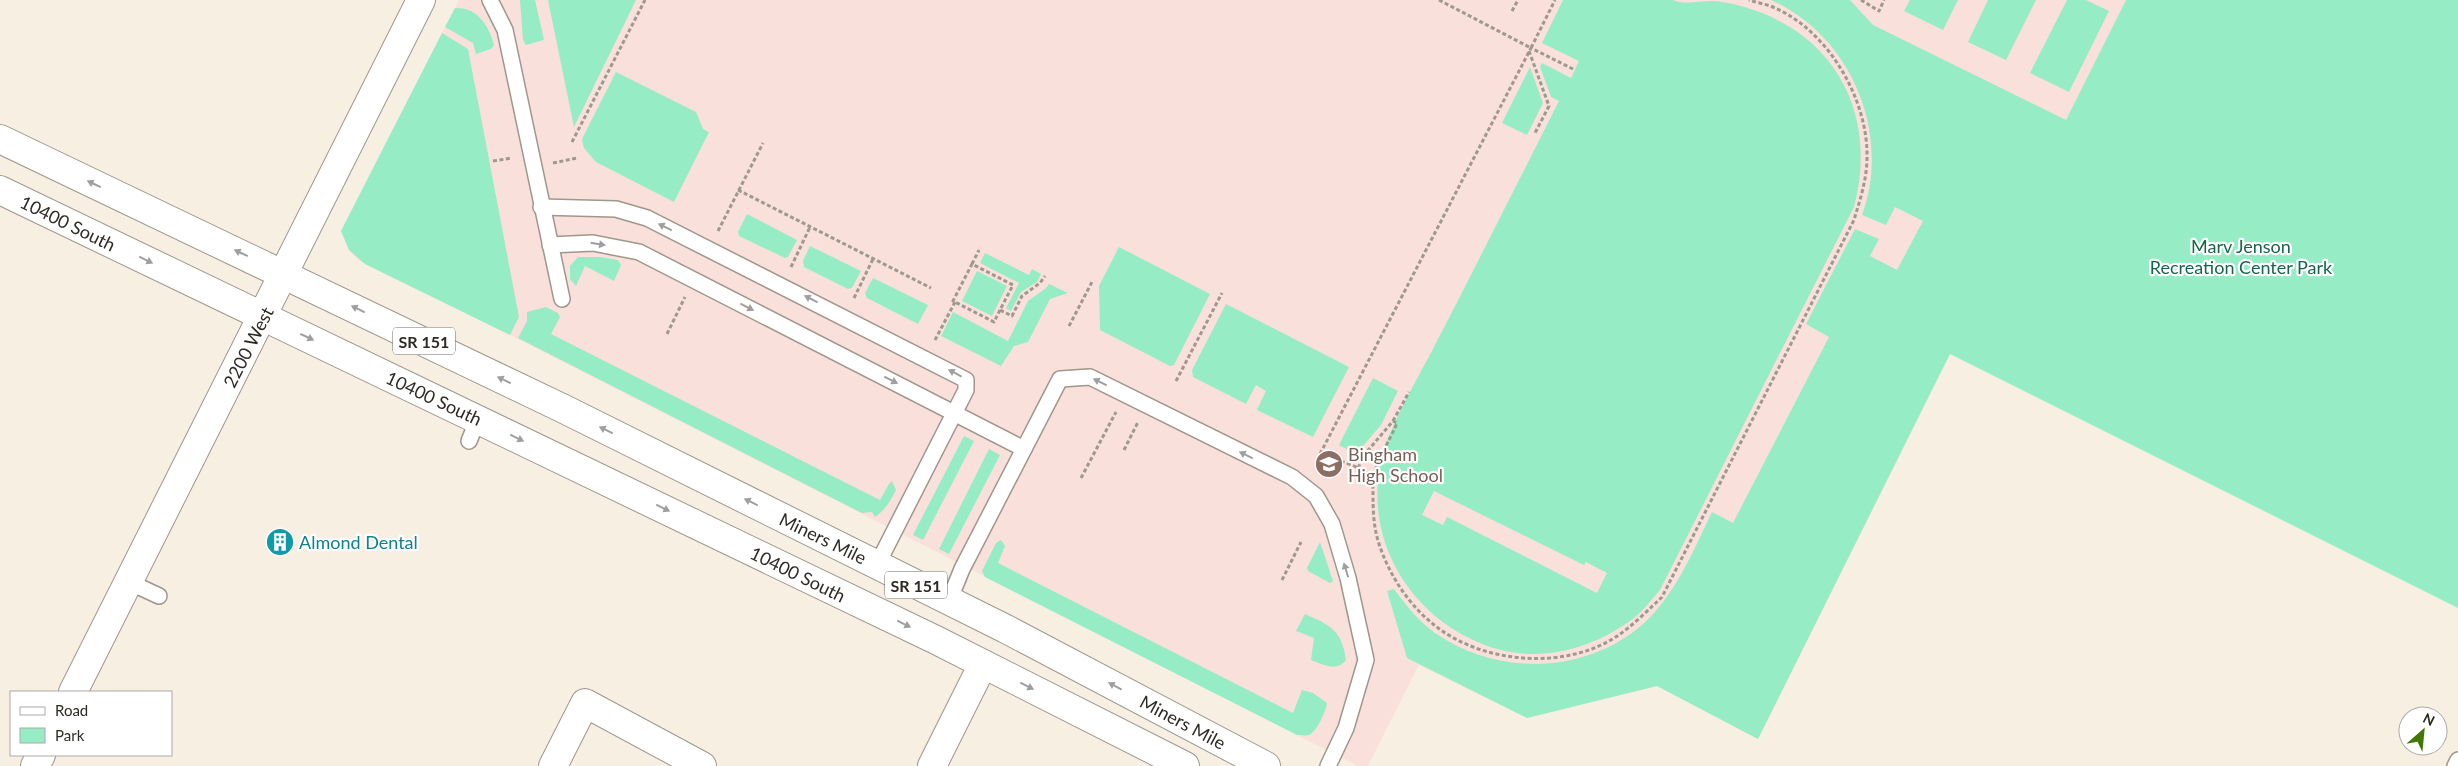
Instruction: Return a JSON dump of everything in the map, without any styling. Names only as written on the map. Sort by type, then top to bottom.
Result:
[{"type":"main road","name":"2200 West","points":[[74,691],[285,274],[421,0]]},
{"type":"main road","name":"SR 151","points":[[0,140],[285,274]]},
{"type":"main road","name":"10400 South","points":[[4,191],[263,317],[473,430],[860,603],[983,664]]},
{"type":"main road","name":"Miners Mile","points":[[285,274],[564,409],[949,601],[1266,766]]},
{"type":"main road","name":"SR 151","points":[[983,664],[1185,766]]},
{"type":"main road","points":[[932,766],[983,664]]},
{"type":"main road","points":[[552,766],[585,703],[702,766]]},
{"type":"lane","points":[[490,0],[506,30],[562,300]]},
{"type":"lane","points":[[541,206],[616,209],[647,218],[966,380],[968,386],[877,565]]},
{"type":"lane","points":[[550,245],[593,243],[639,252],[1024,449]]},
{"type":"lane","points":[[949,601],[962,569],[1060,379],[1090,377],[1292,477],[1316,496],[1332,524],[1348,578],[1355,618],[1366,660],[1346,728],[1328,766]]},
{"type":"lane","points":[[129,582],[159,596]]},
{"type":"lane","points":[[2455,766],[2458,760]]},
{"type":"path","points":[[572,142],[645,0]]},
{"type":"path","points":[[1439,0],[1530,50],[1575,70]]},
{"type":"path","points":[[1512,11],[1518,0]]},
{"type":"path","points":[[1374,476],[1320,454],[1555,0]]},
{"type":"path","points":[[1393,421],[1398,424],[1374,476],[1373,525],[1380,550],[1392,574],[1410,600],[1433,624],[1478,649],[1511,657],[1547,658],[1580,652],[1609,641],[1636,622],[1662,597],[1854,220],[1865,185],[1867,156],[1862,116],[1849,81],[1828,50],[1802,25],[1775,8],[1749,0]]},
{"type":"path","points":[[1861,0],[1879,11],[1884,0]]},
{"type":"path","points":[[1530,50],[1549,106],[1535,133]]},
{"type":"path","points":[[718,231],[763,143]]},
{"type":"path","points":[[738,190],[930,288]]},
{"type":"path","points":[[791,267],[810,227]]},
{"type":"path","points":[[935,340],[980,250]]},
{"type":"path","points":[[854,298],[874,259]]},
{"type":"path","points":[[955,302],[994,322],[1013,284],[972,264]]},
{"type":"path","points":[[1000,310],[1012,316],[1022,296],[1040,284],[1045,276]]},
{"type":"path","points":[[1070,326],[1092,282]]},
{"type":"path","points":[[1176,380],[1222,293]]},
{"type":"path","points":[[667,334],[687,295]]},
{"type":"path","points":[[1358,468],[1365,454],[1393,421],[1409,392]]},
{"type":"path","points":[[1082,478],[1125,394]]},
{"type":"path","points":[[1124,450],[1147,405]]},
{"type":"path","points":[[1282,580],[1301,542]]},
{"type":"shaded area","name":"Bingham High School","points":[[459,0],[2126,0],[1758,739],[1657,686],[1527,718],[1419,665],[1368,766],[1358,766],[356,258],[349,250],[341,231]]},
{"type":"green space","points":[[520,0],[535,0],[544,40],[526,45],[523,40]]},
{"type":"green space","points":[[548,0],[636,0],[574,127]]},
{"type":"green space","points":[[1563,0],[1673,0],[1687,3],[1717,1],[1737,5],[1771,17],[1800,33],[1823,55],[1841,80],[1854,108],[1860,139],[1860,172],[1854,207],[1660,590],[1645,608],[1620,628],[1588,644],[1554,653],[1536,654],[1501,650],[1473,640],[1447,625],[1425,606],[1406,584],[1391,559],[1382,531],[1378,502],[1379,472],[1382,457],[1394,424],[1559,101],[1551,97],[1540,67],[1542,63],[1571,78],[1579,61],[1542,43]],"holes":[[[1434,491],[1584,565],[1586,562],[1607,573],[1597,593],[1447,517],[1443,525],[1422,515]]]},
{"type":"green space","name":"Marv Jenson Recreation Center Park","points":[[1771,0],[1850,0],[1873,25],[2066,120],[2126,0],[2458,0],[2458,608],[1950,354],[1758,739],[1657,686],[1527,718],[1407,658],[1387,591],[1394,589],[1418,618],[1435,633],[1459,647],[1485,657],[1513,662],[1540,664],[1568,661],[1595,653],[1620,641],[1643,624],[1655,612],[1674,586],[1691,557],[1712,512],[1733,523],[1829,337],[1806,324],[1855,229],[1879,239],[1870,256],[1897,270],[1923,221],[1895,207],[1886,225],[1862,215],[1870,184],[1872,152],[1867,120],[1858,90],[1843,62],[1823,37],[1799,16]]},
{"type":"green space","points":[[1910,0],[1958,0],[1943,30],[1904,11]]},
{"type":"green space","points":[[1988,0],[2036,0],[2006,60],[1968,42]]},
{"type":"green space","points":[[2067,0],[2086,0],[2109,11],[2069,92],[2030,73]]},
{"type":"green space","points":[[455,8],[463,8],[476,14],[481,19],[492,38],[494,45],[491,49],[476,54],[473,43],[445,27]]},
{"type":"green space","points":[[442,33],[468,49],[519,317],[510,335],[365,264],[349,250],[341,231]]},
{"type":"green space","points":[[1530,67],[1543,103],[1527,135],[1502,123]]},
{"type":"green space","points":[[616,72],[696,112],[703,129],[709,132],[674,202],[596,162],[584,148],[582,139]]},
{"type":"green space","points":[[747,214],[797,240],[788,257],[785,258],[739,236],[738,232]]},
{"type":"green space","points":[[810,246],[861,271],[852,288],[848,289],[804,267],[803,261]]},
{"type":"green space","points":[[1119,247],[1210,294],[1174,365],[1170,366],[1100,330],[1099,286]]},
{"type":"green space","points":[[985,253],[1029,275],[1032,269],[1041,274],[1037,282],[1021,292],[1011,311],[1006,308],[1019,283],[980,263]]},
{"type":"green space","points":[[578,257],[600,257],[618,260],[621,265],[614,281],[585,266],[576,286],[570,279],[570,266]]},
{"type":"green space","points":[[977,271],[1007,286],[992,316],[962,301]]},
{"type":"green space","points":[[873,278],[928,305],[918,324],[867,298],[865,293]]},
{"type":"green space","points":[[1049,284],[1068,293],[1050,299],[1028,342],[1014,346],[1001,366],[941,336],[953,312],[1008,341],[1028,301]]},
{"type":"green space","points":[[1226,304],[1349,367],[1313,437],[1257,410],[1266,391],[1256,385],[1246,404],[1193,377],[1192,370]]},
{"type":"green space","points":[[546,307],[558,313],[560,317],[551,334],[880,500],[892,481],[896,490],[894,494],[884,509],[875,517],[872,512],[862,513],[518,338],[527,321],[527,312]]},
{"type":"green space","points":[[1373,378],[1398,391],[1381,425],[1356,454],[1339,445]]},
{"type":"green space","points":[[964,436],[974,441],[923,540],[913,535]]},
{"type":"green space","points":[[989,449],[1000,455],[949,554],[939,549]]},
{"type":"green space","points":[[1001,540],[1005,546],[998,563],[1293,713],[1302,690],[1313,693],[1327,703],[1318,726],[1309,735],[1297,735],[985,577],[982,571],[996,543]]},
{"type":"green space","points":[[1320,542],[1333,581],[1330,583],[1308,571],[1307,568]]},
{"type":"green space","points":[[1305,614],[1328,625],[1338,635],[1346,660],[1342,664],[1334,667],[1311,660],[1314,638],[1296,631]]},
{"type":"place","name":"Bingham High School","points":[[1329,464]]},
{"type":"place","name":"Almond Dental","points":[[280,542]]}]
